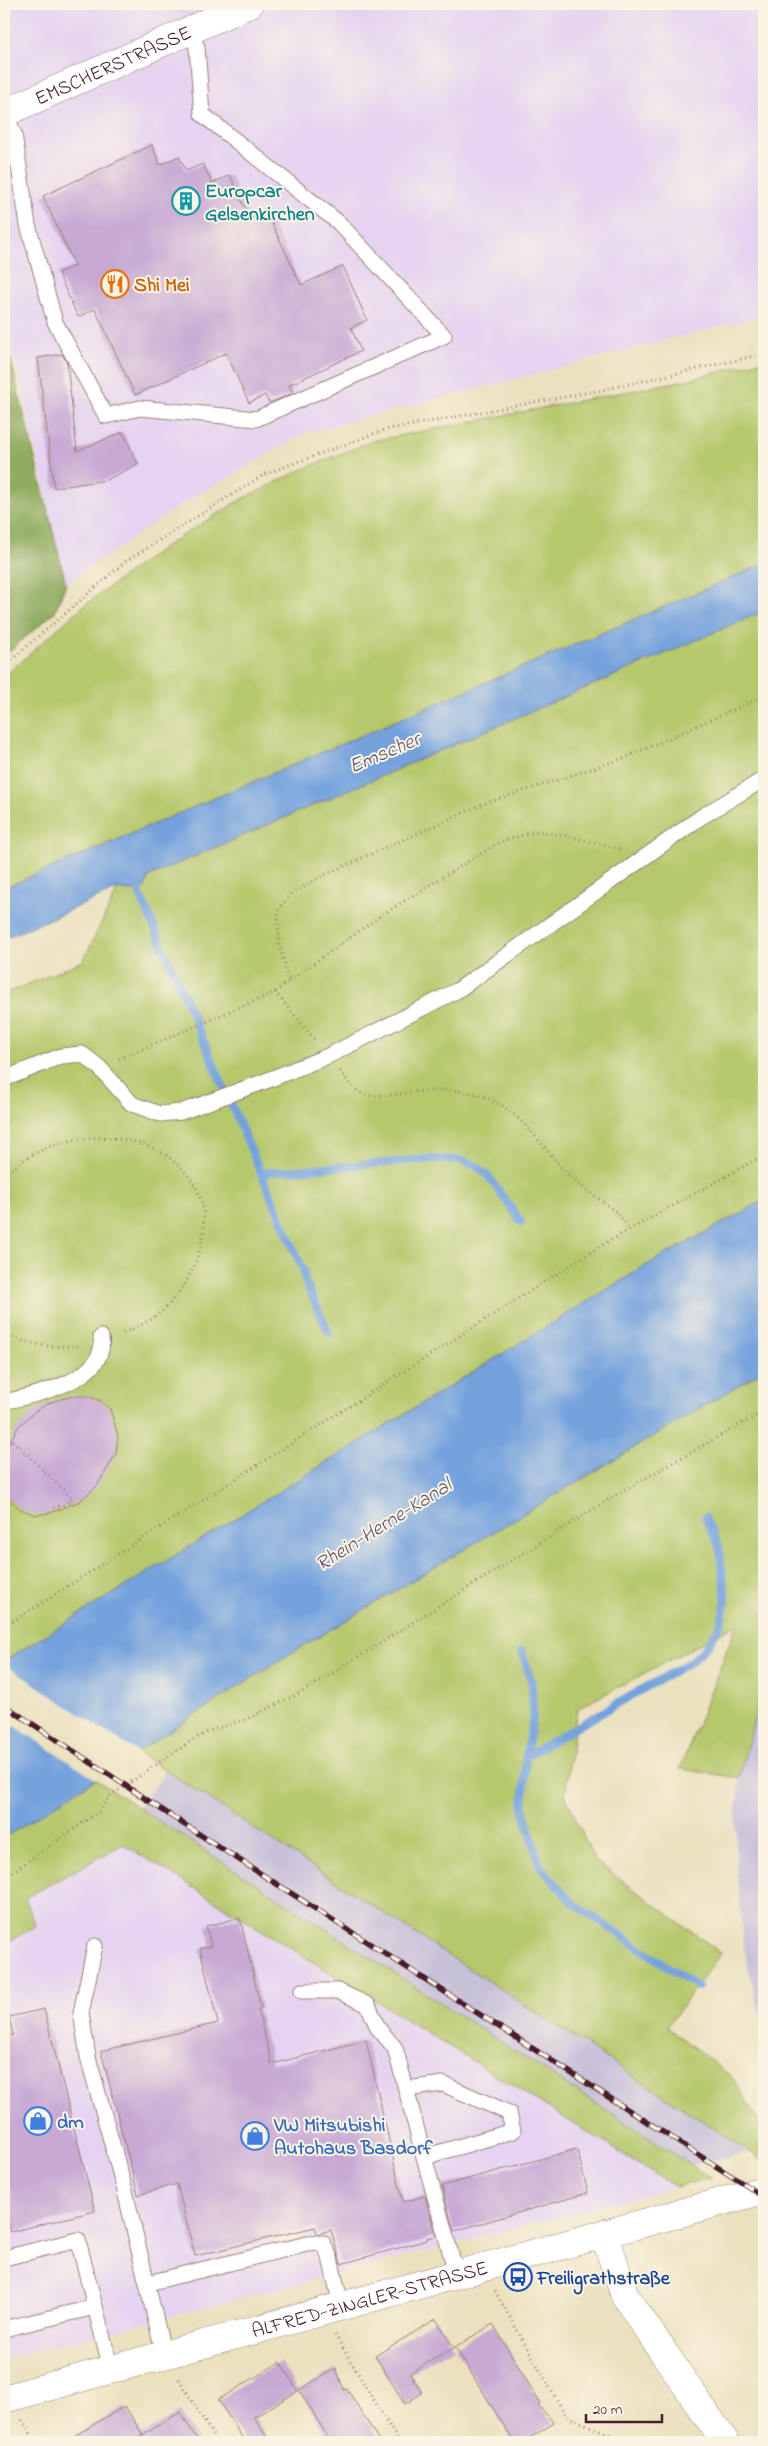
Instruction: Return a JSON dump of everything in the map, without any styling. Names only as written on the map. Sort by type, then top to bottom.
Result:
[{"type":"street","name":"EMSCHERSTRASSE","points":[[4,113],[249,4]]},
{"type":"street","name":"ALFRED-ZINGLER-STRASSE","points":[[4,2399],[764,2190]]},
{"type":"street","points":[[604,2233],[625,2296],[725,2442]]},
{"type":"lane","points":[[4,113],[14,134],[28,225],[55,322],[106,416],[140,408],[256,419],[444,336],[339,223],[202,114],[197,47],[189,30]]},
{"type":"lane","points":[[4,1079],[61,1056],[82,1054],[99,1067],[132,1104],[160,1114],[180,1112],[201,1106],[263,1082],[328,1056],[458,990],[702,817],[764,779]]},
{"type":"lane","points":[[4,1402],[37,1394],[81,1376],[97,1361],[103,1351],[101,1337]]},
{"type":"lane","points":[[95,1946],[81,2013],[86,2048],[148,2283],[164,2355]]},
{"type":"lane","points":[[302,1991],[338,1991],[368,2005],[378,2028],[395,2048],[424,2157],[468,2270]]},
{"type":"lane","points":[[406,2089],[444,2084],[508,2114],[512,2131],[424,2157]]},
{"type":"lane","points":[[4,2258],[78,2240],[111,2369]]},
{"type":"lane","points":[[148,2283],[307,2244],[323,2243],[330,2258],[331,2308]]},
{"type":"lane","points":[[4,2329],[95,2306]]},
{"type":"path","points":[[4,666],[126,561],[265,474],[375,434],[602,390],[764,354]]},
{"type":"path","points":[[289,981],[280,944],[278,910],[291,894],[307,884],[324,874],[483,804],[622,759],[764,696]]},
{"type":"path","points":[[99,1067],[275,992],[383,914],[500,842],[537,831],[572,837],[646,856]]},
{"type":"path","points":[[275,992],[352,1086],[362,1093],[381,1096],[433,1090],[458,1090],[485,1096],[508,1109],[528,1128],[574,1180],[608,1204],[630,1230]]},
{"type":"path","points":[[4,1176],[46,1147],[79,1139],[105,1136],[133,1140],[164,1154],[186,1173],[198,1192],[204,1226],[199,1254],[184,1285],[161,1311],[140,1326],[120,1334]]},
{"type":"path","points":[[4,1626],[340,1411],[630,1230],[764,1155]]},
{"type":"path","points":[[4,1333],[38,1345],[62,1347],[83,1344]]},
{"type":"path","points":[[4,1878],[98,1812],[110,1796],[194,1739],[212,1730],[247,1719],[302,1692],[616,1496],[764,1411]]},
{"type":"path","points":[[4,1436],[10,1438],[73,1499],[64,1505],[50,1509]]},
{"type":"path","points":[[468,2270],[566,2416],[628,2442]]},
{"type":"path","points":[[331,2308],[399,2442]]},
{"type":"path","points":[[164,2355],[217,2442]]},
{"type":"shaded area","points":[[4,4],[764,4],[764,315],[305,433],[179,506],[66,584],[21,386],[4,323]]},
{"type":"shaded area","points":[[764,1680],[764,2023],[758,2009],[744,1949],[736,1866],[736,1810],[739,1778]]},
{"type":"shaded area","points":[[166,1771],[750,2152],[691,2165],[139,1808]]},
{"type":"shaded area","points":[[123,1844],[676,2187],[4,2359],[4,1944],[36,1926],[24,1898]]},
{"type":"green space","points":[[4,333],[66,584],[55,612],[4,656]]},
{"type":"green space","points":[[764,360],[764,564],[4,888],[4,677],[82,607],[165,546],[242,499],[303,469],[372,441],[691,379]]},
{"type":"green space","points":[[764,611],[764,1200],[645,1266],[4,1661],[4,994],[83,961],[118,889],[132,891],[145,887],[149,876]]},
{"type":"green space","points":[[764,1370],[764,1680],[739,1778],[680,1769],[737,1624],[577,1709],[565,1795],[595,1861],[721,1953],[667,2027],[732,2077],[764,2130],[764,2161],[137,1752],[278,1661]]},
{"type":"green space","points":[[95,1779],[711,2178],[676,2187],[123,1844],[25,1898],[36,1926],[4,1944],[4,1838]]},
{"type":"water","name":"Emscher","points":[[764,564],[764,611],[149,876],[145,887],[132,891],[118,889],[4,939],[4,888]]},
{"type":"water","name":"Rhein-Herne-Kanal","points":[[764,1200],[764,1370],[278,1661],[4,1838],[4,1661],[645,1266]]},
{"type":"pier","points":[[4,1664],[139,1753],[97,1780],[95,1779],[4,1719]]},
{"type":"building","points":[[152,145],[160,165],[179,156],[186,171],[203,164],[212,183],[230,175],[250,219],[266,211],[301,285],[343,266],[367,320],[351,328],[361,351],[289,385],[293,393],[269,403],[265,395],[249,403],[226,353],[135,395],[95,309],[78,317],[58,273],[75,266],[43,196]]},
{"type":"building","points":[[62,354],[67,363],[77,451],[123,432],[138,464],[106,480],[54,488],[38,358]]},
{"type":"building","points":[[72,1396],[87,1396],[101,1401],[110,1409],[118,1436],[116,1454],[97,1486],[80,1501],[50,1513],[36,1515],[20,1509],[9,1499],[4,1488],[5,1451],[18,1427],[34,1412],[51,1402]]},
{"type":"building","name":"VW Mitsubishi Autohaus Basdorf","points":[[240,1918],[261,2008],[258,2010],[272,2064],[366,2040],[403,2202],[425,2196],[436,2236],[341,2264],[331,2230],[317,2234],[315,2227],[195,2256],[177,2184],[138,2195],[101,2051],[218,2023],[200,1949],[211,1946],[206,1926]]},
{"type":"building","name":"dm","points":[[44,2009],[95,2211],[10,2232],[4,2205],[4,2037],[13,2035],[9,2017]]},
{"type":"building","points":[[577,2149],[588,2193],[454,2231],[442,2186]]},
{"type":"building","points":[[436,2319],[454,2348],[410,2373],[422,2393],[405,2404],[375,2356]]},
{"type":"building","points":[[493,2324],[540,2403],[538,2405],[554,2423],[523,2442],[514,2442],[455,2347]]},
{"type":"building","points":[[280,2362],[298,2391],[254,2417],[270,2442],[245,2442],[218,2400]]},
{"type":"building","points":[[336,2368],[344,2390],[347,2389],[380,2442],[331,2442],[299,2390]]},
{"type":"building","points":[[125,2406],[143,2435],[130,2442],[64,2442]]},
{"type":"building","points":[[180,2412],[199,2442],[131,2442],[143,2435]]},
{"type":"waterway","points":[[138,890],[329,1333]]},
{"type":"waterway","points":[[261,1173],[430,1159],[460,1160],[475,1165],[489,1177],[521,1222]]},
{"type":"waterway","points":[[526,1756],[692,1661],[707,1646],[721,1624],[726,1600],[719,1546],[705,1517]]},
{"type":"waterway","points":[[522,1651],[532,1684],[533,1718],[526,1756],[523,1808],[540,1866],[573,1903],[698,1987]]},
{"type":"railway","points":[[4,1705],[185,1825],[764,2197]]},
{"type":"place","name":"Europcar Gelsenkirchen","points":[[186,201]]},
{"type":"place","name":"Shi Mei","points":[[115,284]]},
{"type":"place","name":"dm","points":[[38,2121]]},
{"type":"place","name":"VW Mitsubishi Autohaus Basdorf","points":[[255,2136]]},
{"type":"place","name":"Freiligrathstraße","points":[[518,2277]]}]
